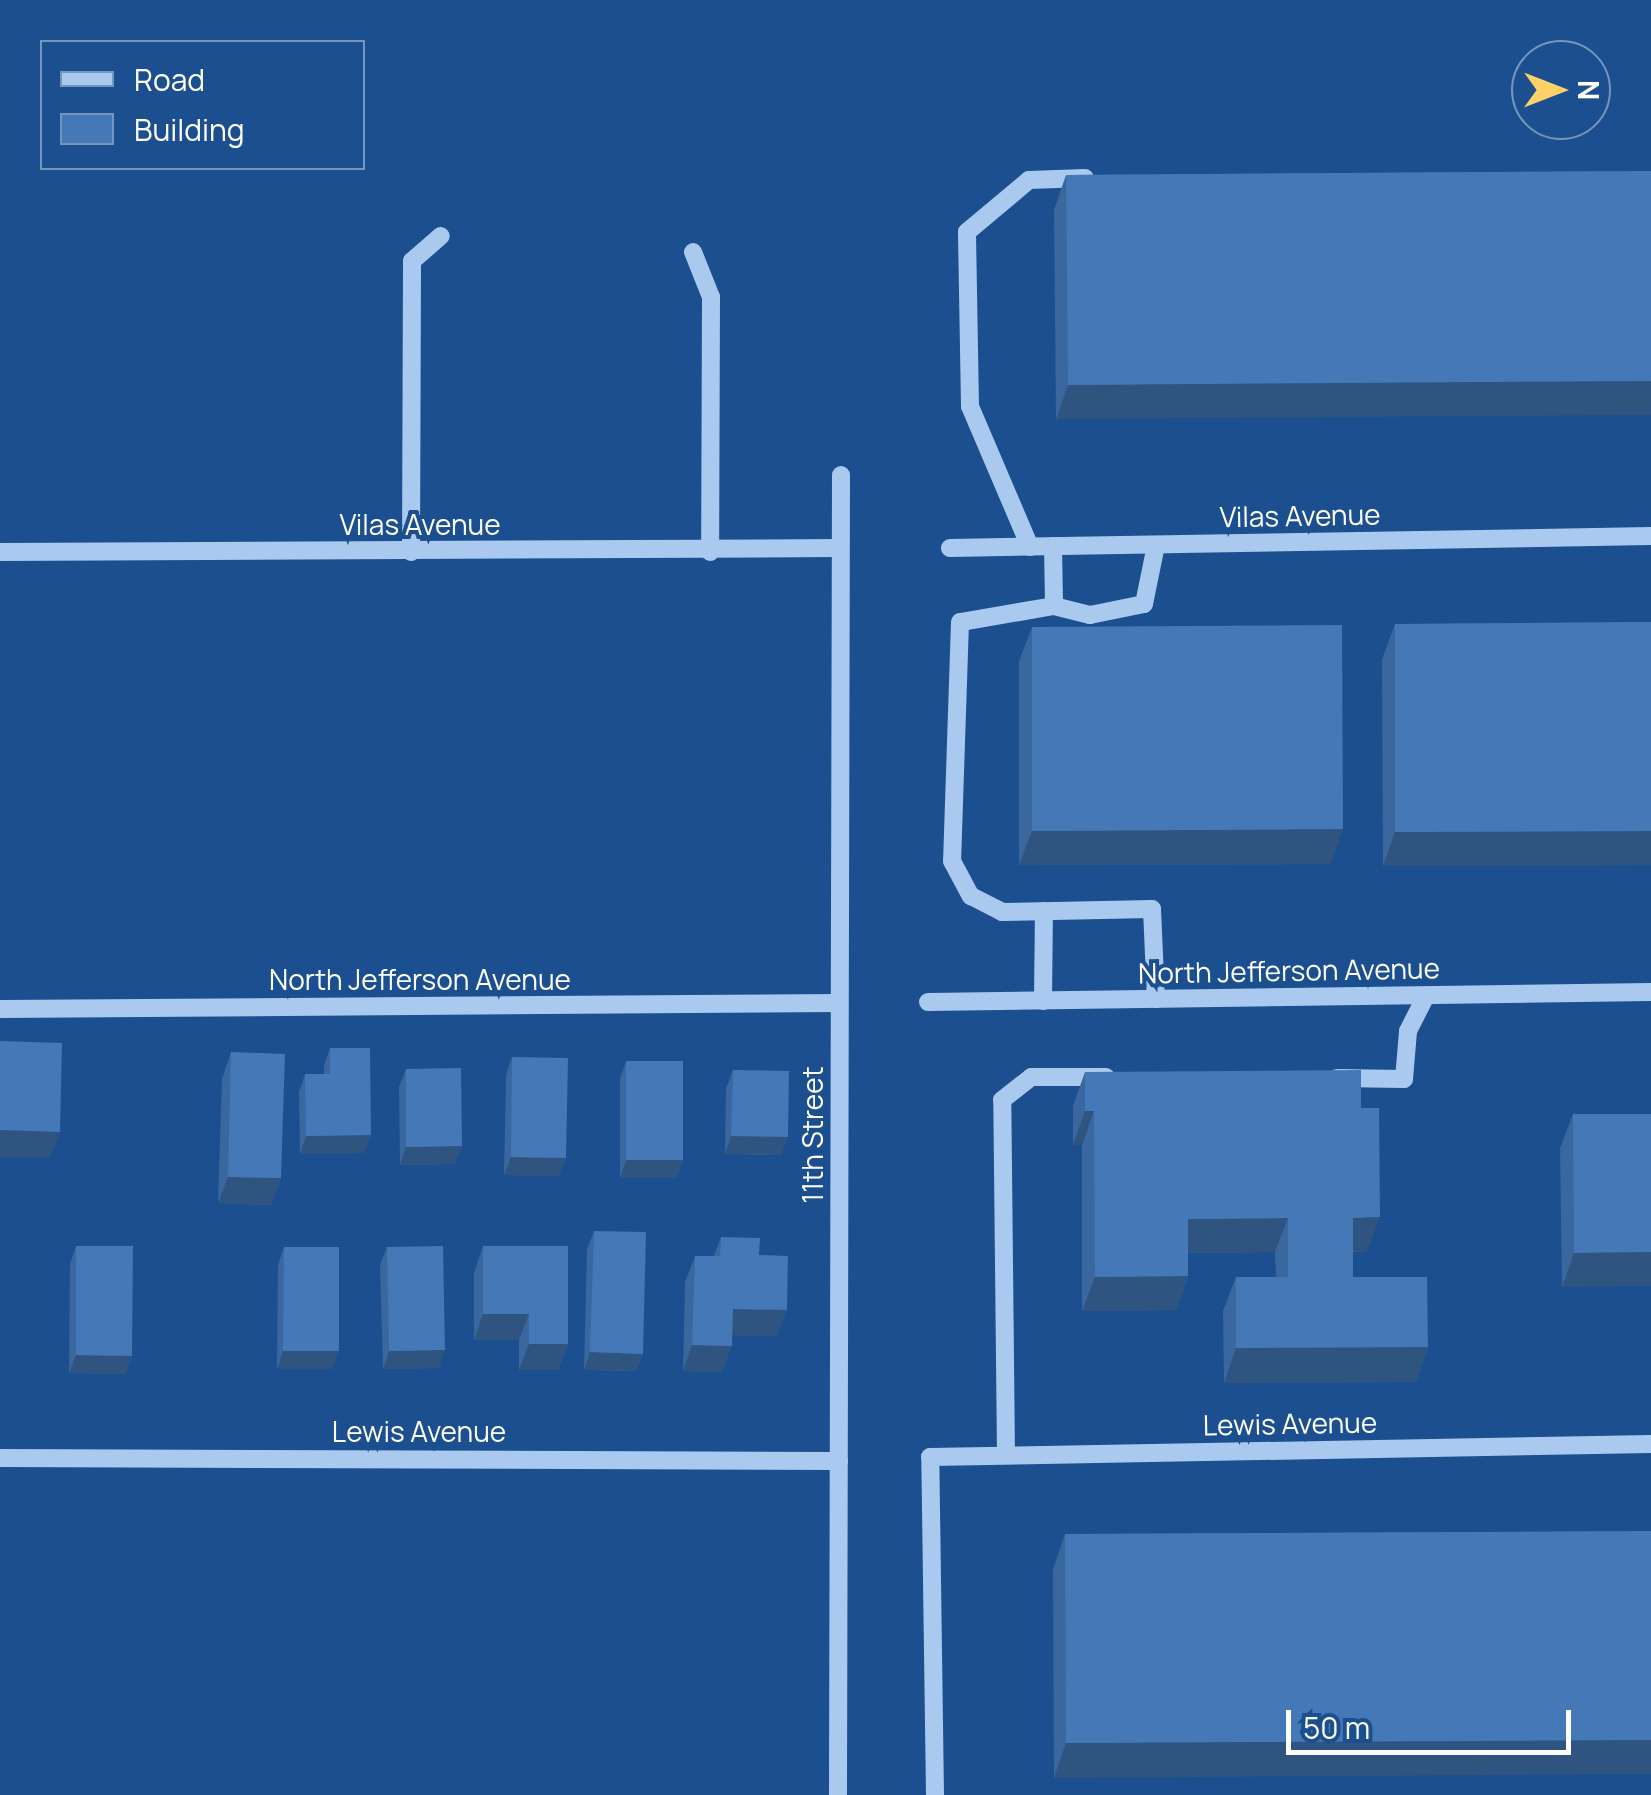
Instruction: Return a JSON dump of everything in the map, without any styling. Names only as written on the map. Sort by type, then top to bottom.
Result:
[{"type":"street","points":[[1030,547],[970,406],[967,232],[1029,180],[1105,178]]},
{"type":"street","points":[[411,552],[412,261],[440,236]]},
{"type":"street","points":[[693,252],[711,297],[710,552]]},
{"type":"street","name":"11th Street","points":[[838,1795],[841,475]]},
{"type":"street","name":"Vilas Avenue","points":[[950,548],[1651,536]]},
{"type":"street","points":[[1156,545],[1152,588],[1130,614],[1054,606],[976,614],[960,622],[955,642],[952,861],[972,896],[1002,912],[1152,909],[1156,999]]},
{"type":"street","points":[[1053,546],[1054,606]]},
{"type":"street","name":"Vilas Avenue","points":[[0,552],[710,552],[839,548]]},
{"type":"street","points":[[1043,1001],[1044,911]]},
{"type":"street","name":"North Jefferson Avenue","points":[[928,1002],[1651,992]]},
{"type":"street","points":[[1306,1078],[1404,1079],[1408,1031],[1426,996]]},
{"type":"street","name":"North Jefferson Avenue","points":[[0,1009],[839,1004]]},
{"type":"street","points":[[1006,1455],[1002,1100],[1031,1077],[1129,1078]]},
{"type":"street","name":"Lewis Avenue","points":[[935,1795],[930,1457],[1651,1444]]},
{"type":"street","name":"Lewis Avenue","points":[[0,1458],[839,1461]]},
{"type":"building","points":[[1651,171],[1651,381],[1068,385],[1066,175]]},
{"type":"building","points":[[1651,622],[1651,831],[1395,832],[1395,624]]},
{"type":"building","points":[[1342,625],[1343,829],[1032,831],[1032,627]]},
{"type":"building","points":[[0,1041],[62,1043],[60,1132],[0,1130]]},
{"type":"building","points":[[330,1048],[370,1048],[371,1135],[306,1136],[305,1074],[330,1074]]},
{"type":"building","points":[[231,1052],[285,1054],[281,1178],[228,1177]]},
{"type":"building","points":[[512,1057],[568,1058],[566,1158],[511,1157]]},
{"type":"building","points":[[626,1061],[683,1061],[683,1160],[626,1160]]},
{"type":"building","points":[[461,1068],[462,1146],[406,1147],[406,1069]]},
{"type":"building","points":[[733,1070],[789,1071],[788,1137],[731,1136]]},
{"type":"building","points":[[1361,1070],[1361,1108],[1379,1108],[1380,1217],[1353,1218],[1353,1277],[1427,1277],[1428,1347],[1236,1348],[1236,1277],[1288,1277],[1288,1218],[1188,1219],[1188,1276],[1095,1277],[1094,1111],[1085,1111],[1085,1072]]},
{"type":"building","points":[[1573,1114],[1651,1114],[1651,1252],[1574,1253]]},
{"type":"building","points":[[594,1231],[646,1232],[643,1354],[590,1352]]},
{"type":"building","points":[[721,1237],[760,1238],[759,1255],[788,1256],[787,1310],[733,1309],[732,1346],[692,1345],[695,1256],[720,1256]]},
{"type":"building","points":[[76,1246],[133,1246],[132,1356],[76,1355]]},
{"type":"building","points":[[443,1246],[445,1350],[389,1351],[387,1247]]},
{"type":"building","points":[[483,1246],[568,1246],[568,1344],[529,1344],[529,1314],[483,1314]]},
{"type":"building","points":[[284,1247],[339,1247],[339,1351],[283,1351]]},
{"type":"building","points":[[1651,1531],[1651,1740],[1066,1743],[1065,1534]]}]
